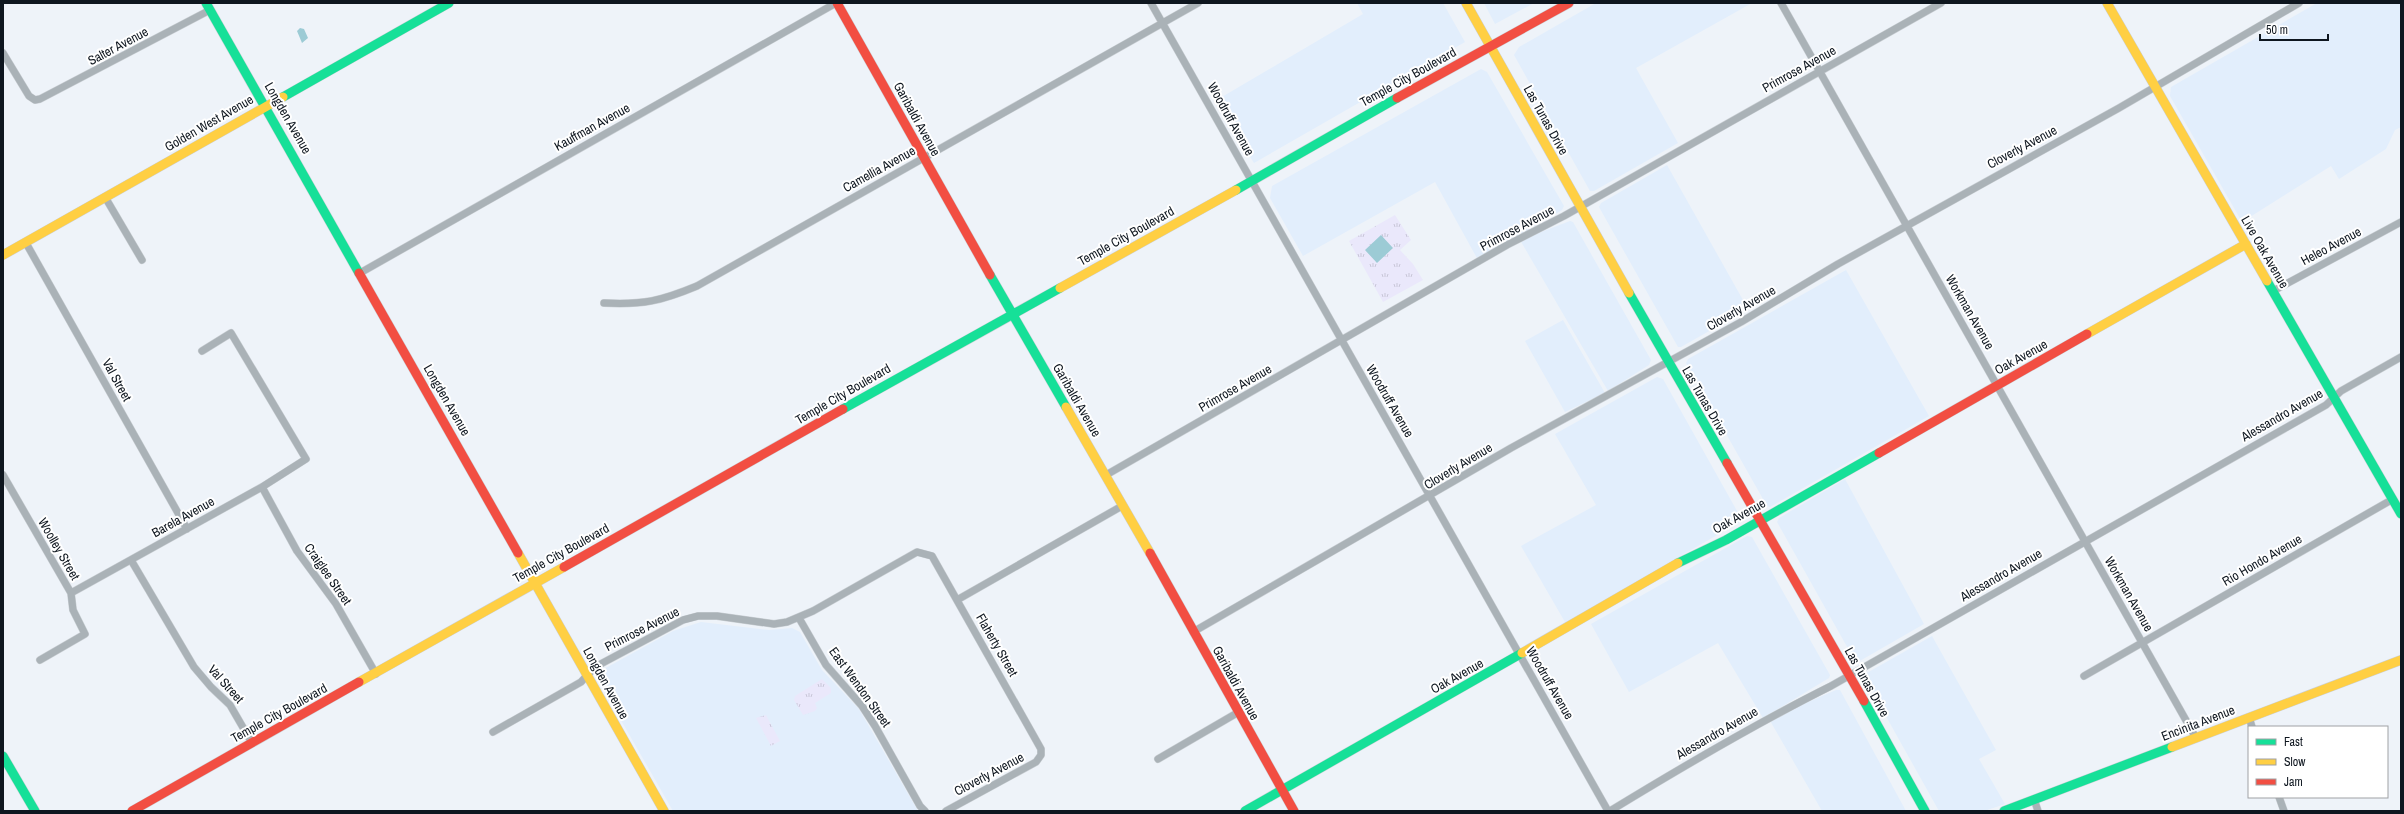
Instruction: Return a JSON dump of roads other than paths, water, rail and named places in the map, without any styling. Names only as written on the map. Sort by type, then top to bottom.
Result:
[{"type":"street","name":"Garibaldi Avenue","points":[[837,3],[1106,475],[1237,713],[1294,811]]},
{"type":"street","name":"Kauffman Avenue","points":[[360,273],[837,3]]},
{"type":"street","name":"Woodruff Avenue","points":[[1151,3],[1609,811]]},
{"type":"street","name":"Camellia Avenue","points":[[604,303],[648,303],[672,297],[697,286],[1198,3]]},
{"type":"street","name":"Las Tunas Drive","points":[[1466,3],[1579,207],[1849,675],[1925,811]]},
{"type":"street","name":"Temple City Boulevard","points":[[132,811],[536,582],[1252,181],[1436,75],[1491,48],[1569,3]]},
{"type":"street","name":"Workman Avenue","points":[[1781,3],[2196,738]]},
{"type":"street","name":"Primrose Avenue","points":[[1106,475],[1342,342],[1507,245],[1579,207],[1940,3]]},
{"type":"street","name":"Live Oak Avenue","points":[[2107,3],[2401,514]]},
{"type":"street","name":"Cloverly Avenue","points":[[1193,632],[1430,497],[1511,448],[1668,362],[1987,179],[2155,86],[2300,3]]},
{"type":"street","name":"Golden West Avenue","points":[[3,255],[445,4]]},
{"type":"street","name":"Longden Avenue","points":[[208,6],[536,582],[664,811]]},
{"type":"street","name":"Salter Avenue","points":[[3,53],[25,91],[35,100],[46,97],[208,6]]},
{"type":"street","points":[[105,197],[142,260]]},
{"type":"street","name":"Heleo Avenue","points":[[2273,291],[2401,222]]},
{"type":"street","name":"Val Street","points":[[26,243],[187,529]]},
{"type":"street","name":"Oak Avenue","points":[[1245,811],[1520,656],[1684,560],[1759,521],[2246,244]]},
{"type":"street","name":"Barela Avenue","points":[[70,593],[262,487],[306,459],[231,333],[202,351]]},
{"type":"street","name":"Alessandro Avenue","points":[[1609,811],[1705,753],[1849,675],[2085,542],[2334,398],[2341,391],[2401,357]]},
{"type":"street","name":"Woolley Street","points":[[3,475],[70,593],[73,610],[85,634],[40,660]]},
{"type":"street","name":"Craiglee Street","points":[[262,487],[297,551],[336,604],[376,674]]},
{"type":"street","name":"Rio Hondo Avenue","points":[[2084,676],[2393,499]]},
{"type":"street","points":[[957,600],[1122,506]]},
{"type":"street","name":"Primrose Avenue","points":[[493,732],[581,682],[595,667],[683,620],[698,616],[717,616],[774,624],[799,618],[917,552],[924,552]]},
{"type":"street","name":"Flaherty Street","points":[[924,552],[932,556],[1038,743],[1041,756]]},
{"type":"street","name":"Val Street","points":[[131,560],[194,667],[211,687],[230,705],[252,743]]},
{"type":"street","name":"East Wendon Street","points":[[799,618],[826,665],[862,706],[876,726],[920,806],[925,811]]},
{"type":"street","name":"Encinita Avenue","points":[[2004,811],[2401,660]]},
{"type":"street","points":[[1158,759],[1237,713]]},
{"type":"street","points":[[2249,717],[2252,726]]},
{"type":"street","points":[[3,756],[35,811]]},
{"type":"street","name":"Cloverly Avenue","points":[[946,811],[1036,762],[1041,756]]},
{"type":"street","points":[[2279,798],[2284,811]]},
{"type":"street","points":[[2034,799],[2038,811]]}]
